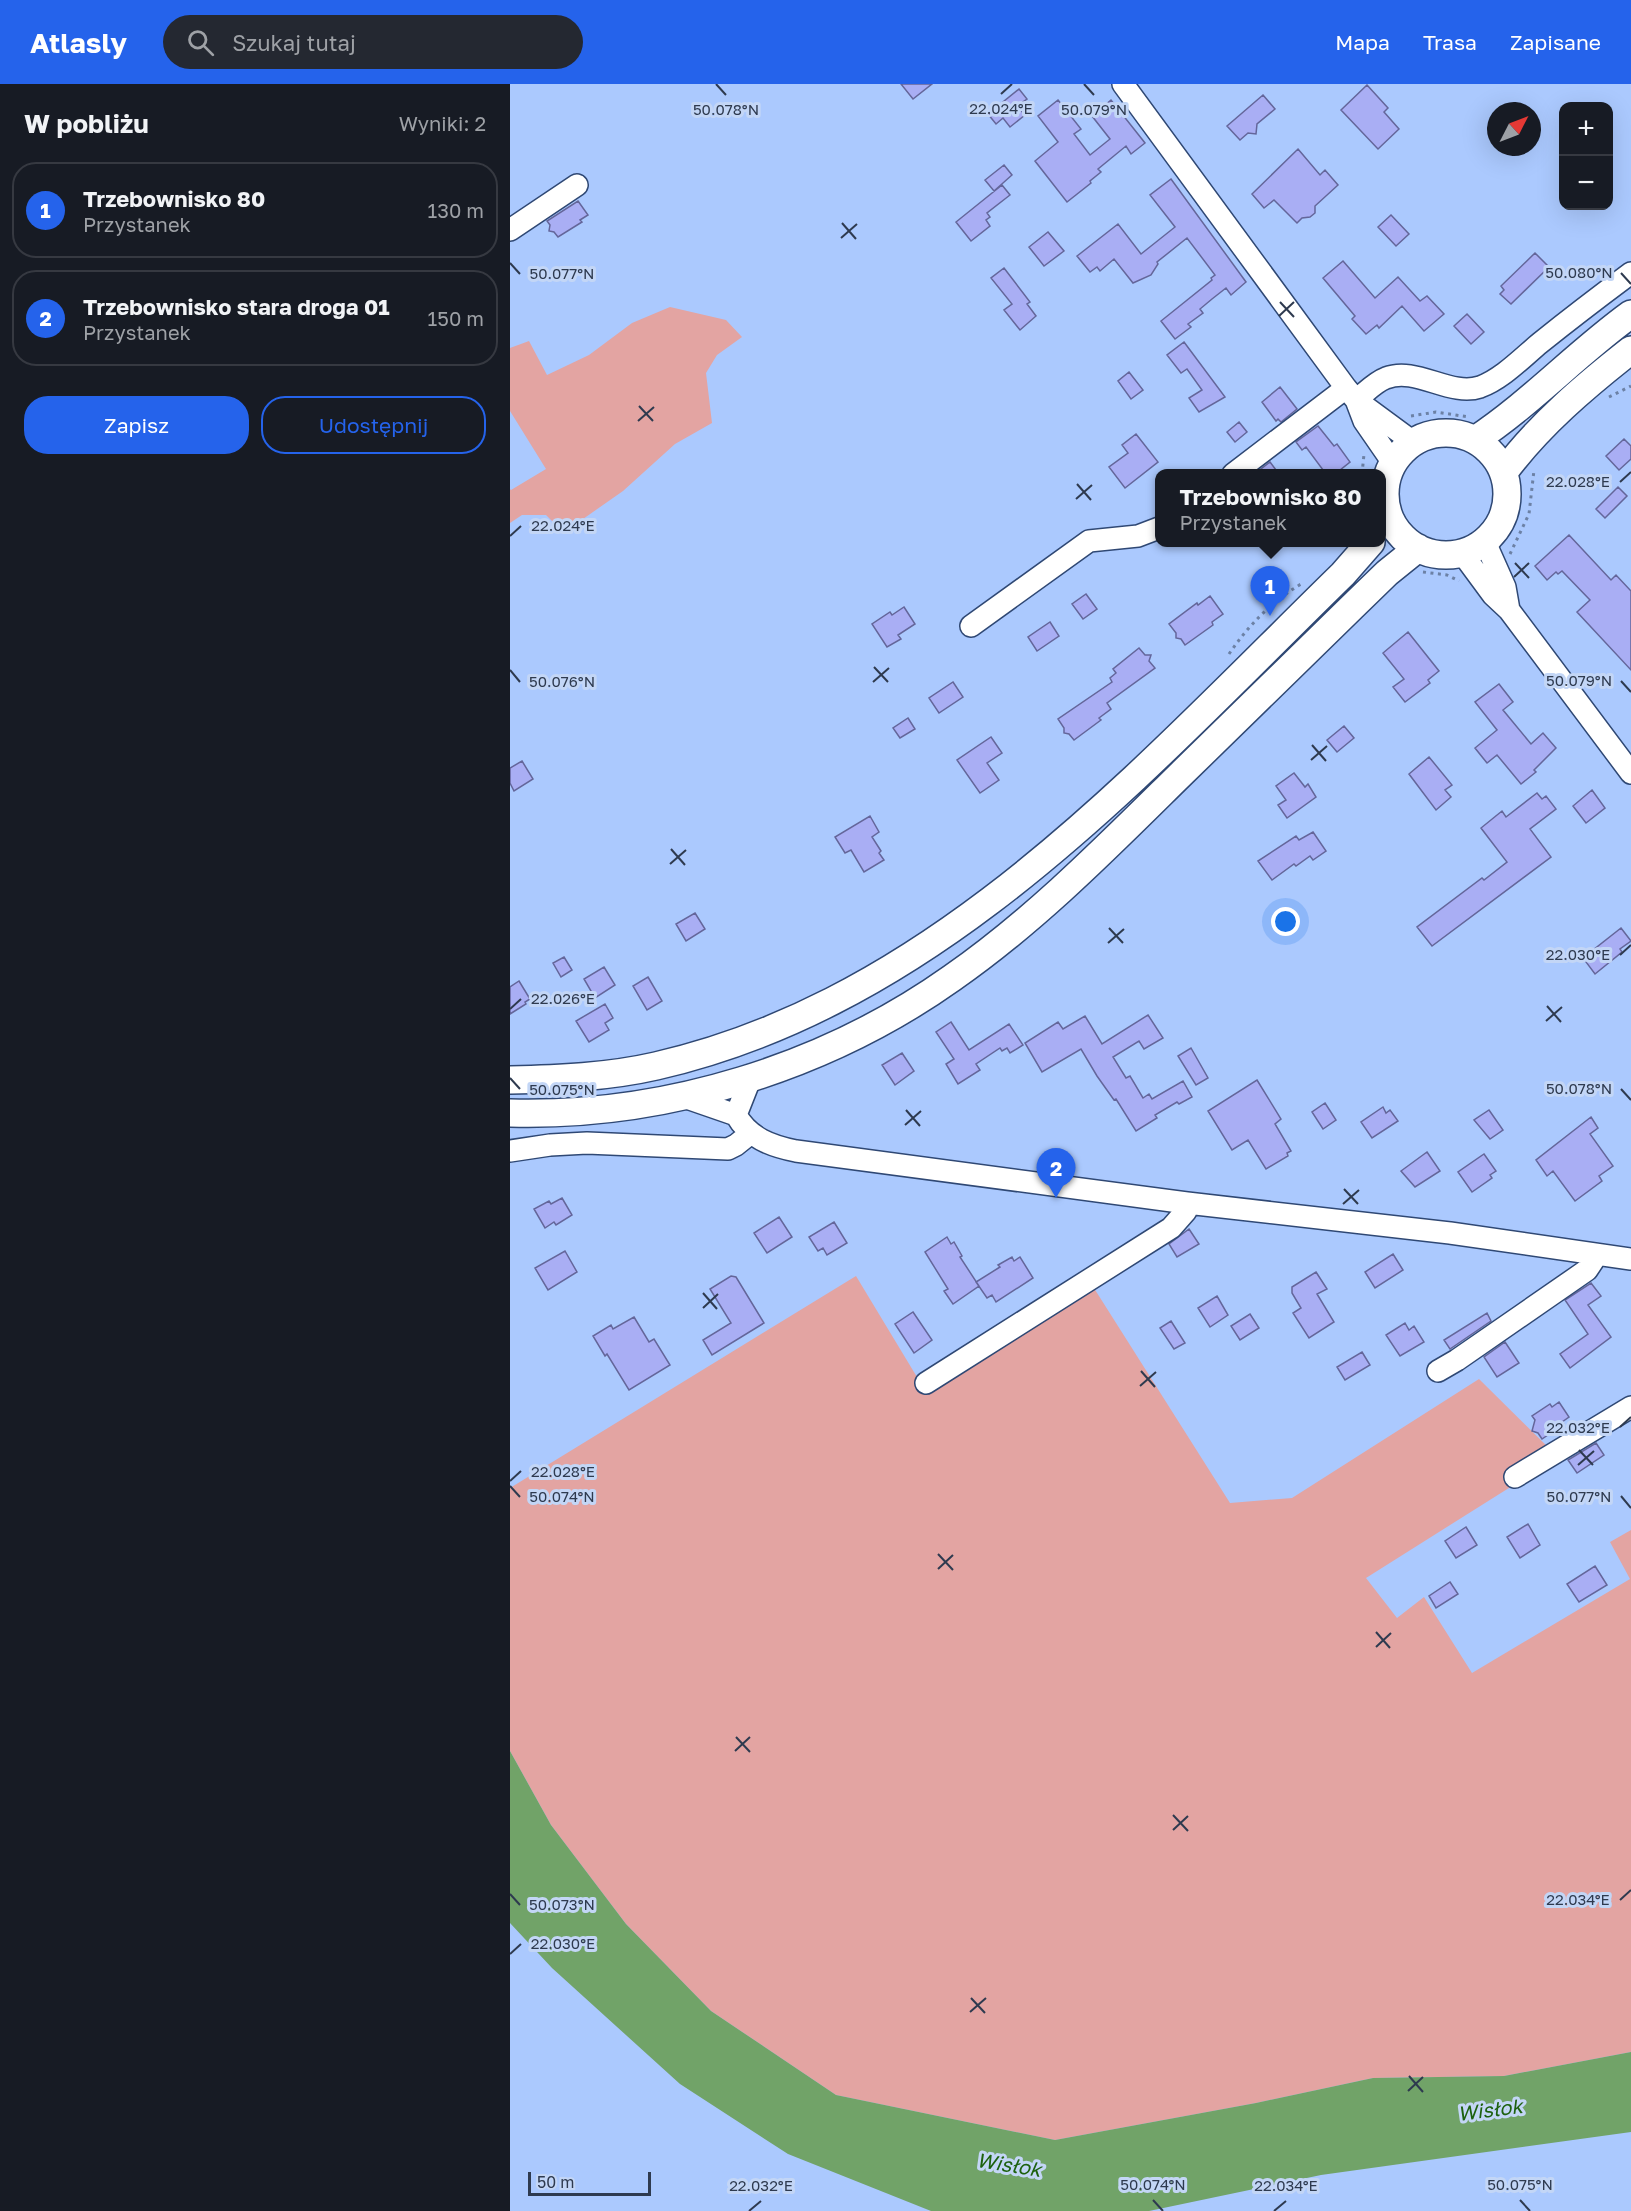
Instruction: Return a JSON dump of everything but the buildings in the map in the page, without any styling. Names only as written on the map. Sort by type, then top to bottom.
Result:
[{"type":"main road","points":[[1386,488],[1393,463],[1413,442],[1428,435],[1444,432],[1460,434],[1473,429],[1498,425],[1556,374],[1631,314]]},
{"type":"main road","points":[[1504,472],[1518,453],[1570,401],[1631,350]]},
{"type":"main road","points":[[510,1113],[586,1110],[681,1096],[751,1077],[822,1051],[860,1034],[952,979],[1004,938],[1105,850],[1367,593],[1420,560],[1473,548],[1498,528],[1505,510],[1508,491],[1504,472],[1497,459],[1473,429]]},
{"type":"main road","points":[[1386,522],[1406,540],[1420,560]]},
{"type":"main road","points":[[510,1080],[556,1079],[654,1067],[736,1043],[820,1009],[928,945],[1016,882],[1105,807],[1343,574],[1367,547]]},
{"type":"main road","points":[[928,945],[944,943],[953,946],[958,955],[952,979]]},
{"type":"street","points":[[1123,84],[1351,394],[1364,421],[1393,463]]},
{"type":"street","points":[[510,230],[577,185]]},
{"type":"street","points":[[1240,469],[1351,394],[1383,378],[1399,374],[1463,389],[1484,386],[1631,273]]},
{"type":"street","points":[[1351,394],[1413,442]]},
{"type":"street","points":[[971,626],[1089,541],[1138,536],[1155,530]]},
{"type":"street","points":[[1473,548],[1492,595],[1509,610],[1631,773]]},
{"type":"street","points":[[736,1115],[751,1077]]},
{"type":"street","points":[[681,1096],[736,1115],[751,1133],[771,1145],[796,1151],[1187,1203],[1450,1233],[1631,1260]]},
{"type":"street","points":[[510,1151],[550,1145],[587,1143],[728,1149],[751,1133]]},
{"type":"street","points":[[926,1383],[1171,1228],[1186,1211],[1187,1203]]},
{"type":"street","points":[[1438,1371],[1578,1277],[1587,1270],[1593,1261],[1594,1254]]},
{"type":"street","points":[[1515,1477],[1631,1407]]},
{"type":"path","points":[[1405,414],[1418,416],[1436,412],[1473,429]]},
{"type":"path","points":[[1505,561],[1510,556],[1529,514],[1532,476],[1537,464]]},
{"type":"path","points":[[1420,560],[1431,572],[1448,575],[1463,583]]},
{"type":"path","points":[[1224,662],[1247,628],[1283,594],[1306,581]]},
{"type":"shaded area","points":[[670,307],[726,320],[742,337],[717,355],[706,373],[712,423],[675,444],[623,491],[562,531],[546,515],[522,515],[510,523],[510,489],[546,469],[510,411],[510,348],[529,341],[547,375],[589,355],[632,323]]},
{"type":"shaded area","points":[[856,1276],[923,1387],[1092,1285],[1230,1503],[1292,1498],[1479,1379],[1558,1457],[1366,1578],[1397,1618],[1424,1597],[1472,1673],[1630,1579],[1610,1542],[1631,1530],[1631,2052],[1504,2076],[1373,2078],[1256,2103],[1055,2140],[836,2095],[711,2011],[626,1924],[551,1825],[510,1751],[510,1488]]},
{"type":"water","name":"Wisłok","points":[[510,1751],[551,1825],[626,1924],[711,2011],[836,2095],[1055,2140],[1256,2103],[1373,2078],[1504,2076],[1631,2052],[1631,2132],[1321,2175],[1149,2211],[931,2211],[788,2154],[680,2084],[552,1968],[510,1923]]},
{"type":"place","name":"Trzebownisko 80","points":[[1270,616]]},
{"type":"place","name":"Trzebownisko stara droga 01","points":[[1056,1198]]}]
